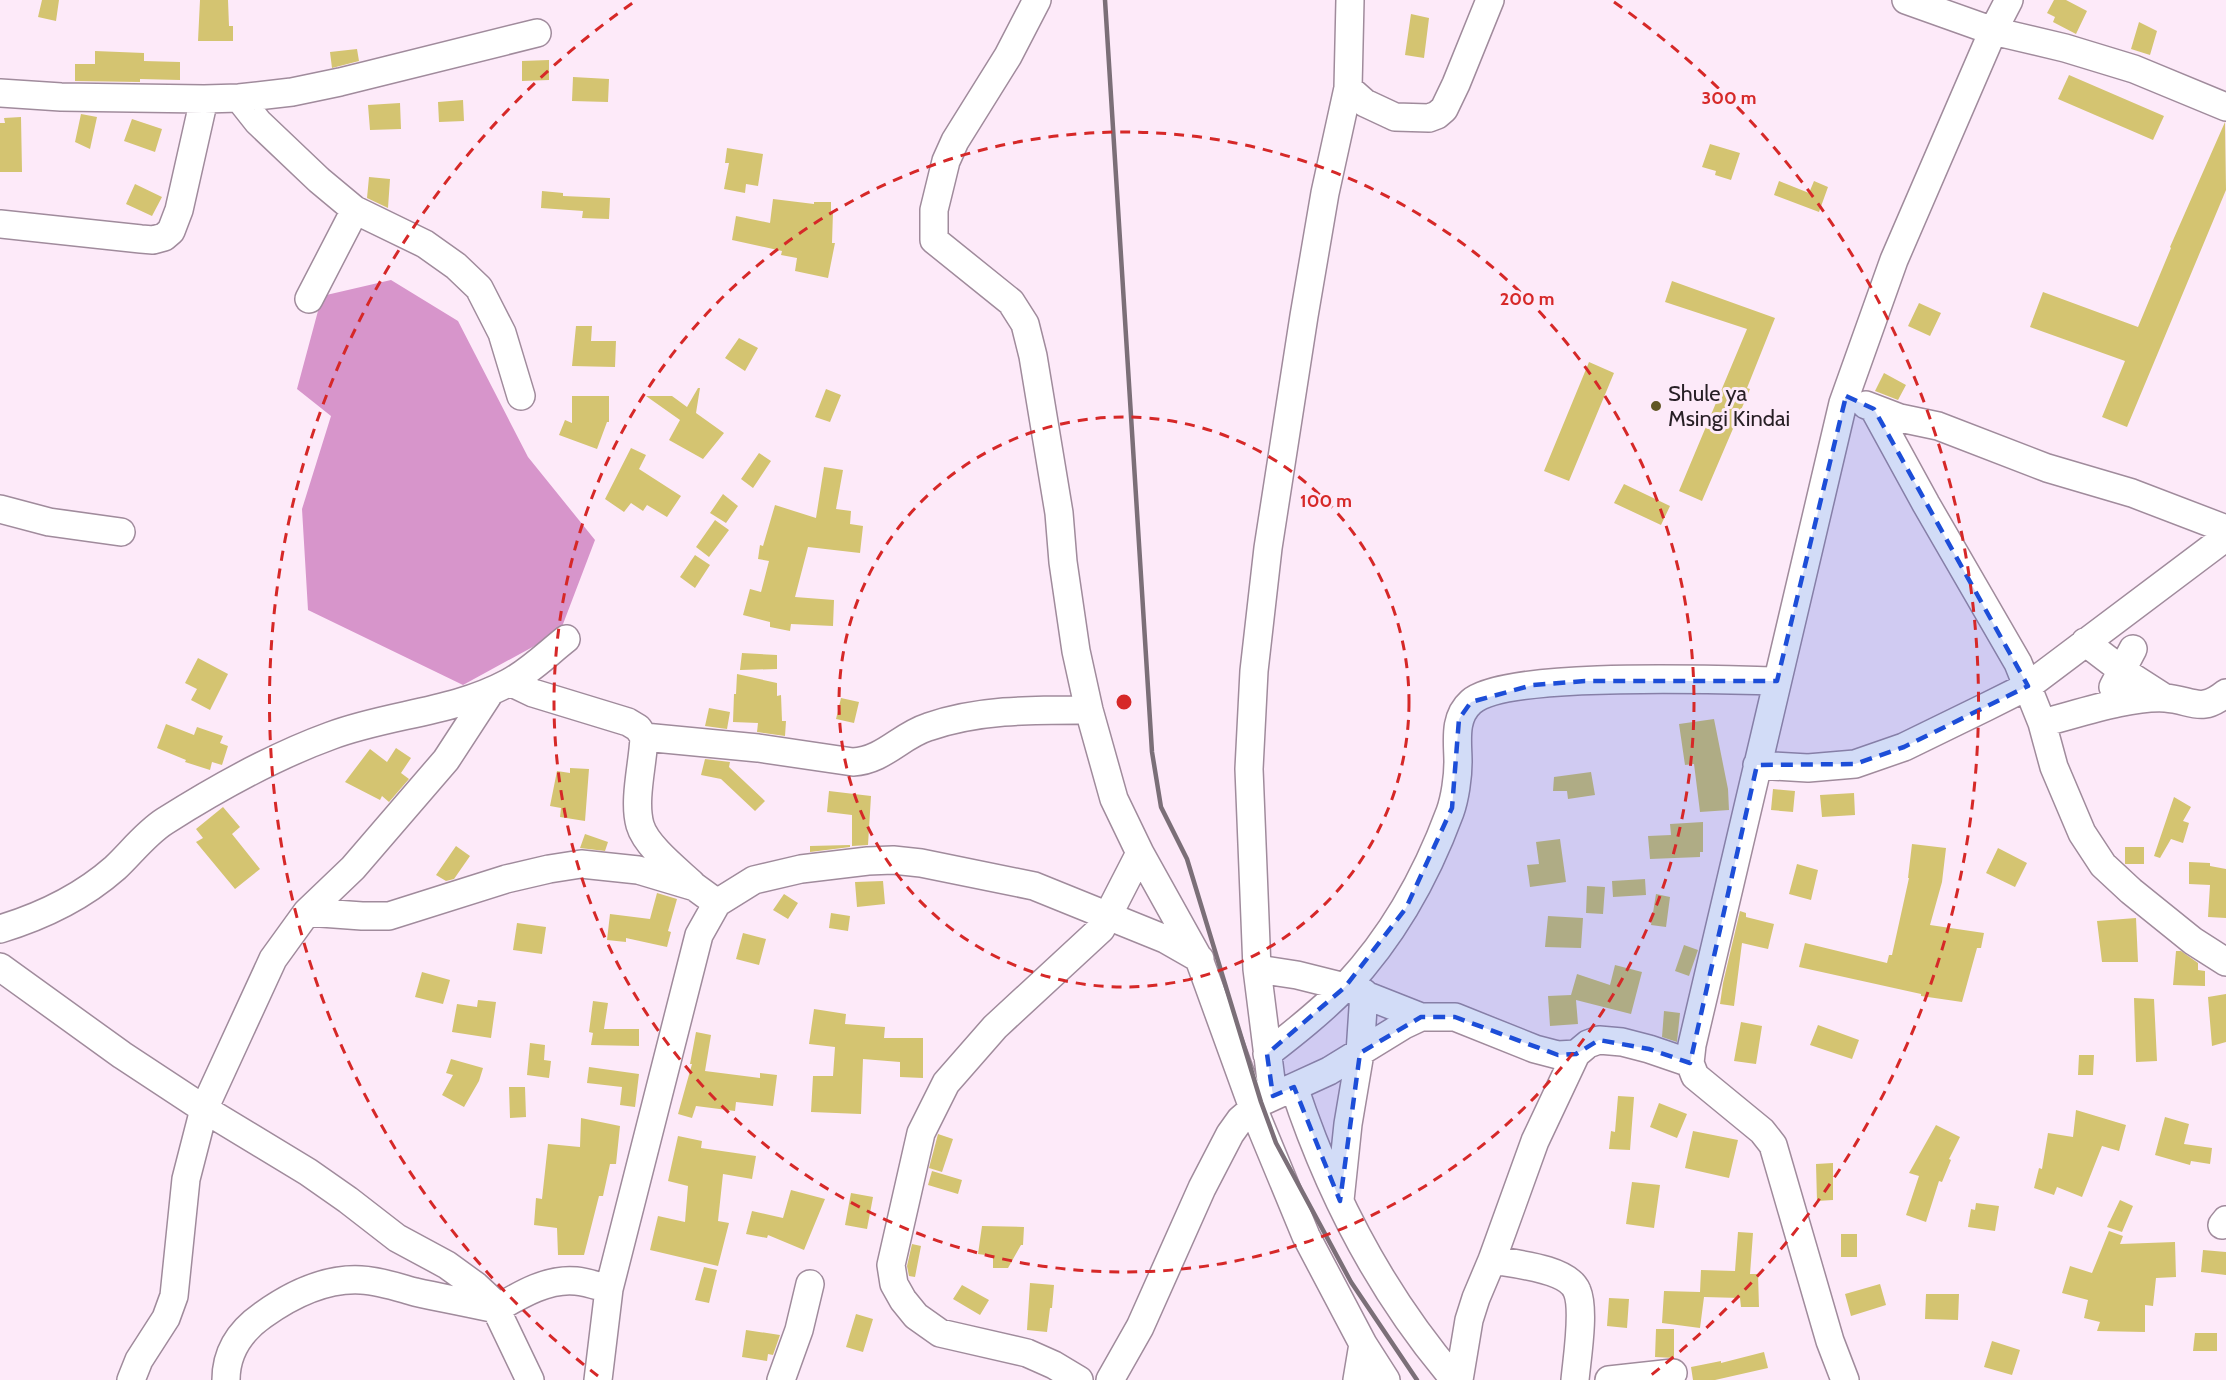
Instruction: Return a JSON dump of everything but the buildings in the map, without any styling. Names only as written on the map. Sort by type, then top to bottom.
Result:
[{"type":"street","points":[[1037,0],[1008,56],[945,161],[934,210],[934,240],[1011,302],[1025,324],[1033,356],[1059,513],[1068,595],[1089,710],[1114,799],[1140,853],[1273,1097],[1309,1132],[1340,1201],[1399,1308],[1424,1344],[1457,1380]]},
{"type":"street","points":[[1350,0],[1347,88],[1325,194],[1304,316],[1268,548],[1254,671],[1250,769],[1257,969],[1273,1097],[1306,1236],[1363,1344],[1386,1380]]},
{"type":"street","points":[[1347,88],[1365,103],[1395,117],[1429,118],[1437,115],[1444,109],[1456,84],[1490,0]]},
{"type":"street","points":[[1906,0],[1993,31],[2065,48],[2134,69],[2226,107]]},
{"type":"street","points":[[1845,1380],[1830,1341],[1773,1145],[1762,1131],[1695,1076],[1690,1063],[1692,1045],[1846,396],[1894,260],[1993,31],[2009,0]]},
{"type":"street","points":[[0,93],[61,97],[239,98],[292,92],[340,82],[537,33]]},
{"type":"street","points":[[239,98],[258,122],[319,180],[355,210],[425,244],[456,266],[479,288],[502,333],[521,396]]},
{"type":"street","points":[[0,224],[153,240],[164,237],[171,231],[179,210],[204,99]]},
{"type":"street","points":[[309,299],[355,210]]},
{"type":"street","points":[[1846,396],[1874,409],[1938,426],[2048,468],[2132,493],[2226,529]]},
{"type":"street","points":[[1874,409],[1926,504],[2000,630],[2028,686],[2059,778],[2082,833],[2103,865],[2131,891],[2193,941],[2226,962]]},
{"type":"street","points":[[0,509],[50,522],[121,532]]},
{"type":"street","points":[[1757,765],[1808,768],[1855,764],[1904,747],[2028,686],[2226,537]]},
{"type":"street","points":[[0,929],[68,903],[94,886],[162,823],[287,754],[332,735],[466,701],[500,687],[566,639]]},
{"type":"street","points":[[2085,642],[2128,660],[2165,698]]},
{"type":"street","points":[[2103,706],[2128,660]]},
{"type":"street","points":[[1267,1054],[1355,990],[1406,908],[1426,872],[1452,808],[1458,765],[1459,719],[1471,702],[1489,694],[1533,685],[1585,681],[1777,681]]},
{"type":"street","points":[[500,687],[533,693],[628,722],[638,728],[644,737],[638,807],[640,826],[648,840],[695,887],[717,903]]},
{"type":"street","points":[[130,1380],[139,1360],[166,1318],[174,1296],[186,1179],[204,1109],[273,959],[307,912],[353,868],[446,760],[500,687]]},
{"type":"street","points":[[2042,723],[2103,706],[2165,698],[2197,705],[2214,702],[2226,693]]},
{"type":"street","points":[[644,737],[758,748],[854,762],[878,757],[909,734],[960,718],[1009,711],[1089,710]]},
{"type":"street","points":[[1079,1380],[1027,1353],[939,1333],[916,1316],[903,1300],[894,1284],[891,1266],[921,1133],[945,1083],[996,1027],[1101,929],[1140,853]]},
{"type":"street","points":[[598,1380],[609,1288],[681,1011],[693,956],[699,935],[717,903],[754,880],[801,869],[893,860],[921,863],[1034,886],[1165,939],[1199,959],[1223,977]]},
{"type":"street","points":[[307,912],[362,916],[389,915],[506,879],[549,868],[580,864],[638,870],[695,887]]},
{"type":"street","points":[[0,967],[122,1055],[204,1109],[308,1172],[397,1238],[447,1265],[476,1286],[491,1300],[530,1380]]},
{"type":"street","points":[[1257,969],[1297,975],[1355,990],[1421,1017],[1455,1017],[1535,1049],[1558,1054],[1576,1054]]},
{"type":"street","points":[[1340,1201],[1344,1155],[1360,1053],[1355,990]]},
{"type":"street","points":[[1110,1380],[1140,1327],[1202,1188],[1230,1134],[1240,1120],[1273,1097],[1360,1053],[1421,1017]]},
{"type":"street","points":[[1457,1380],[1469,1320],[1476,1298],[1535,1141],[1576,1054],[1588,1044],[1599,1040],[1649,1048],[1690,1063]]},
{"type":"street","points":[[1492,1260],[1533,1266],[1563,1277],[1577,1289],[1581,1306],[1575,1380]]},
{"type":"street","points":[[225,1378],[232,1348],[243,1332],[269,1310],[315,1286],[342,1281],[380,1282],[496,1309],[530,1291],[561,1281],[577,1281],[609,1288]]},
{"type":"street","points":[[781,1380],[799,1330],[810,1284]]},
{"type":"street","points":[[1357,1380],[1363,1344]]},
{"type":"street","points":[[1609,1380],[1673,1373]]},
{"type":"highlighted area","points":[[1846,396],[1874,409],[2028,686],[1904,747],[1855,764],[1757,765],[1690,1063],[1649,1049],[1599,1040],[1576,1054],[1558,1055],[1455,1017],[1421,1017],[1360,1053],[1340,1201],[1294,1087],[1273,1096],[1267,1054],[1345,987],[1406,908],[1452,808],[1459,719],[1471,702],[1533,685],[1585,681],[1777,681]]},
{"type":"shaded area","points":[[391,280],[458,321],[528,457],[595,540],[560,632],[463,685],[308,610],[302,509],[331,416],[297,389],[322,296]]},
{"type":"railway","points":[[1105,0],[1152,752],[1161,807],[1187,859],[1261,1102],[1276,1143],[1351,1282],[1417,1380]]},
{"type":"place","name":"Shule ya Msingi Kindai","points":[[1656,406]]}]
